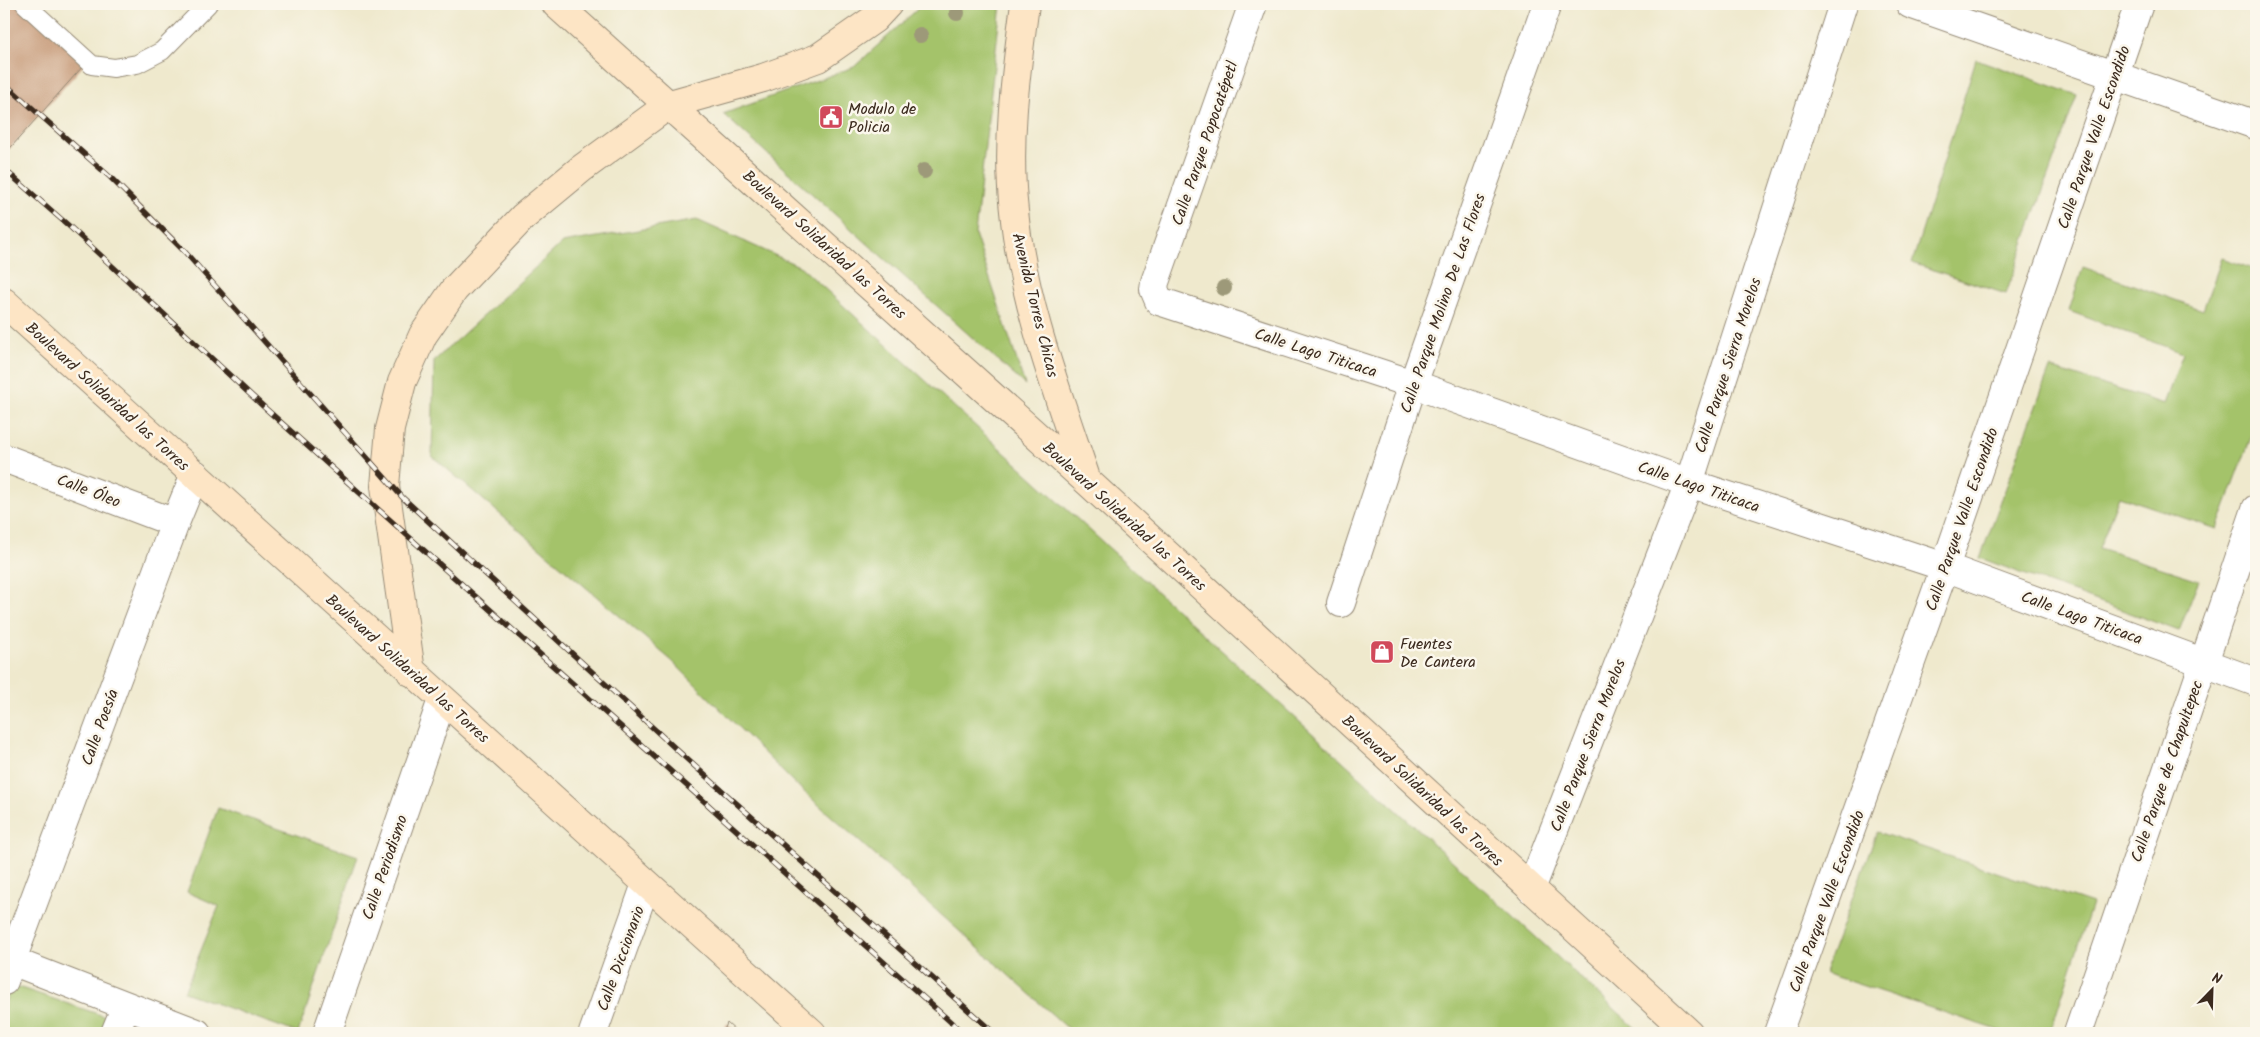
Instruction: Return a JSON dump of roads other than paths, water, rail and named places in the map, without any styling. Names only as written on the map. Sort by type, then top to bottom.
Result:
[{"type":"main road","name":"Boulevard Solidaridad las Torres","points":[[556,4],[670,104],[1088,482],[1689,1033]]},
{"type":"main road","points":[[411,672],[385,486],[390,429],[402,382],[423,335],[454,290],[523,217],[581,169],[670,104],[763,78],[818,58],[874,19],[888,4]]},
{"type":"main road","name":"Avenida Torres Chicas","points":[[1024,4],[1011,143],[1014,211],[1026,280],[1040,338],[1088,482]]},
{"type":"main road","name":"Boulevard Solidaridad las Torres","points":[[4,302],[812,1033]]},
{"type":"street","name":"Calle Parque Popocatépetl","points":[[1155,282],[1252,4]]},
{"type":"street","name":"Calle Parque Molino De Las Flores","points":[[1341,603],[1413,384],[1546,4]]},
{"type":"street","name":"Calle Parque Sierra Morelos","points":[[1531,889],[1688,483],[1843,4]]},
{"type":"street","points":[[1910,4],[2256,125]]},
{"type":"street","name":"Calle Parque Valle Escondido","points":[[1778,1033],[1945,567],[2139,4]]},
{"type":"street","name":"Calle Lago Titicaca","points":[[1155,282],[1154,289],[1159,301],[1413,384],[1688,483],[1945,567],[2256,682]]},
{"type":"street","name":"Calle Óleo","points":[[4,458],[175,523]]},
{"type":"street","name":"Calle Poesía","points":[[6,966],[195,474]]},
{"type":"street","name":"Calle Parque de Chapultepec","points":[[2078,1033],[2256,509]]},
{"type":"street","name":"Calle Periodismo","points":[[327,1033],[442,700]]},
{"type":"street","name":"Calle Diccionario","points":[[593,1033],[646,884]]},
{"type":"street","points":[[6,966],[126,1006],[197,1033]]},
{"type":"street","points":[[115,1033],[126,1006]]},
{"type":"lane","points":[[25,4],[92,65],[114,68],[137,64],[162,51],[208,4]]},
{"type":"railway","points":[[4,83],[110,177],[185,252],[403,498],[689,761],[994,1033]]},
{"type":"railway","points":[[4,169],[69,226],[265,408],[963,1033]]},
{"type":"place","name":"Modulo de Policia","points":[[831,117]]},
{"type":"place","name":"Fuentes De Cantera","points":[[1382,652]]}]
